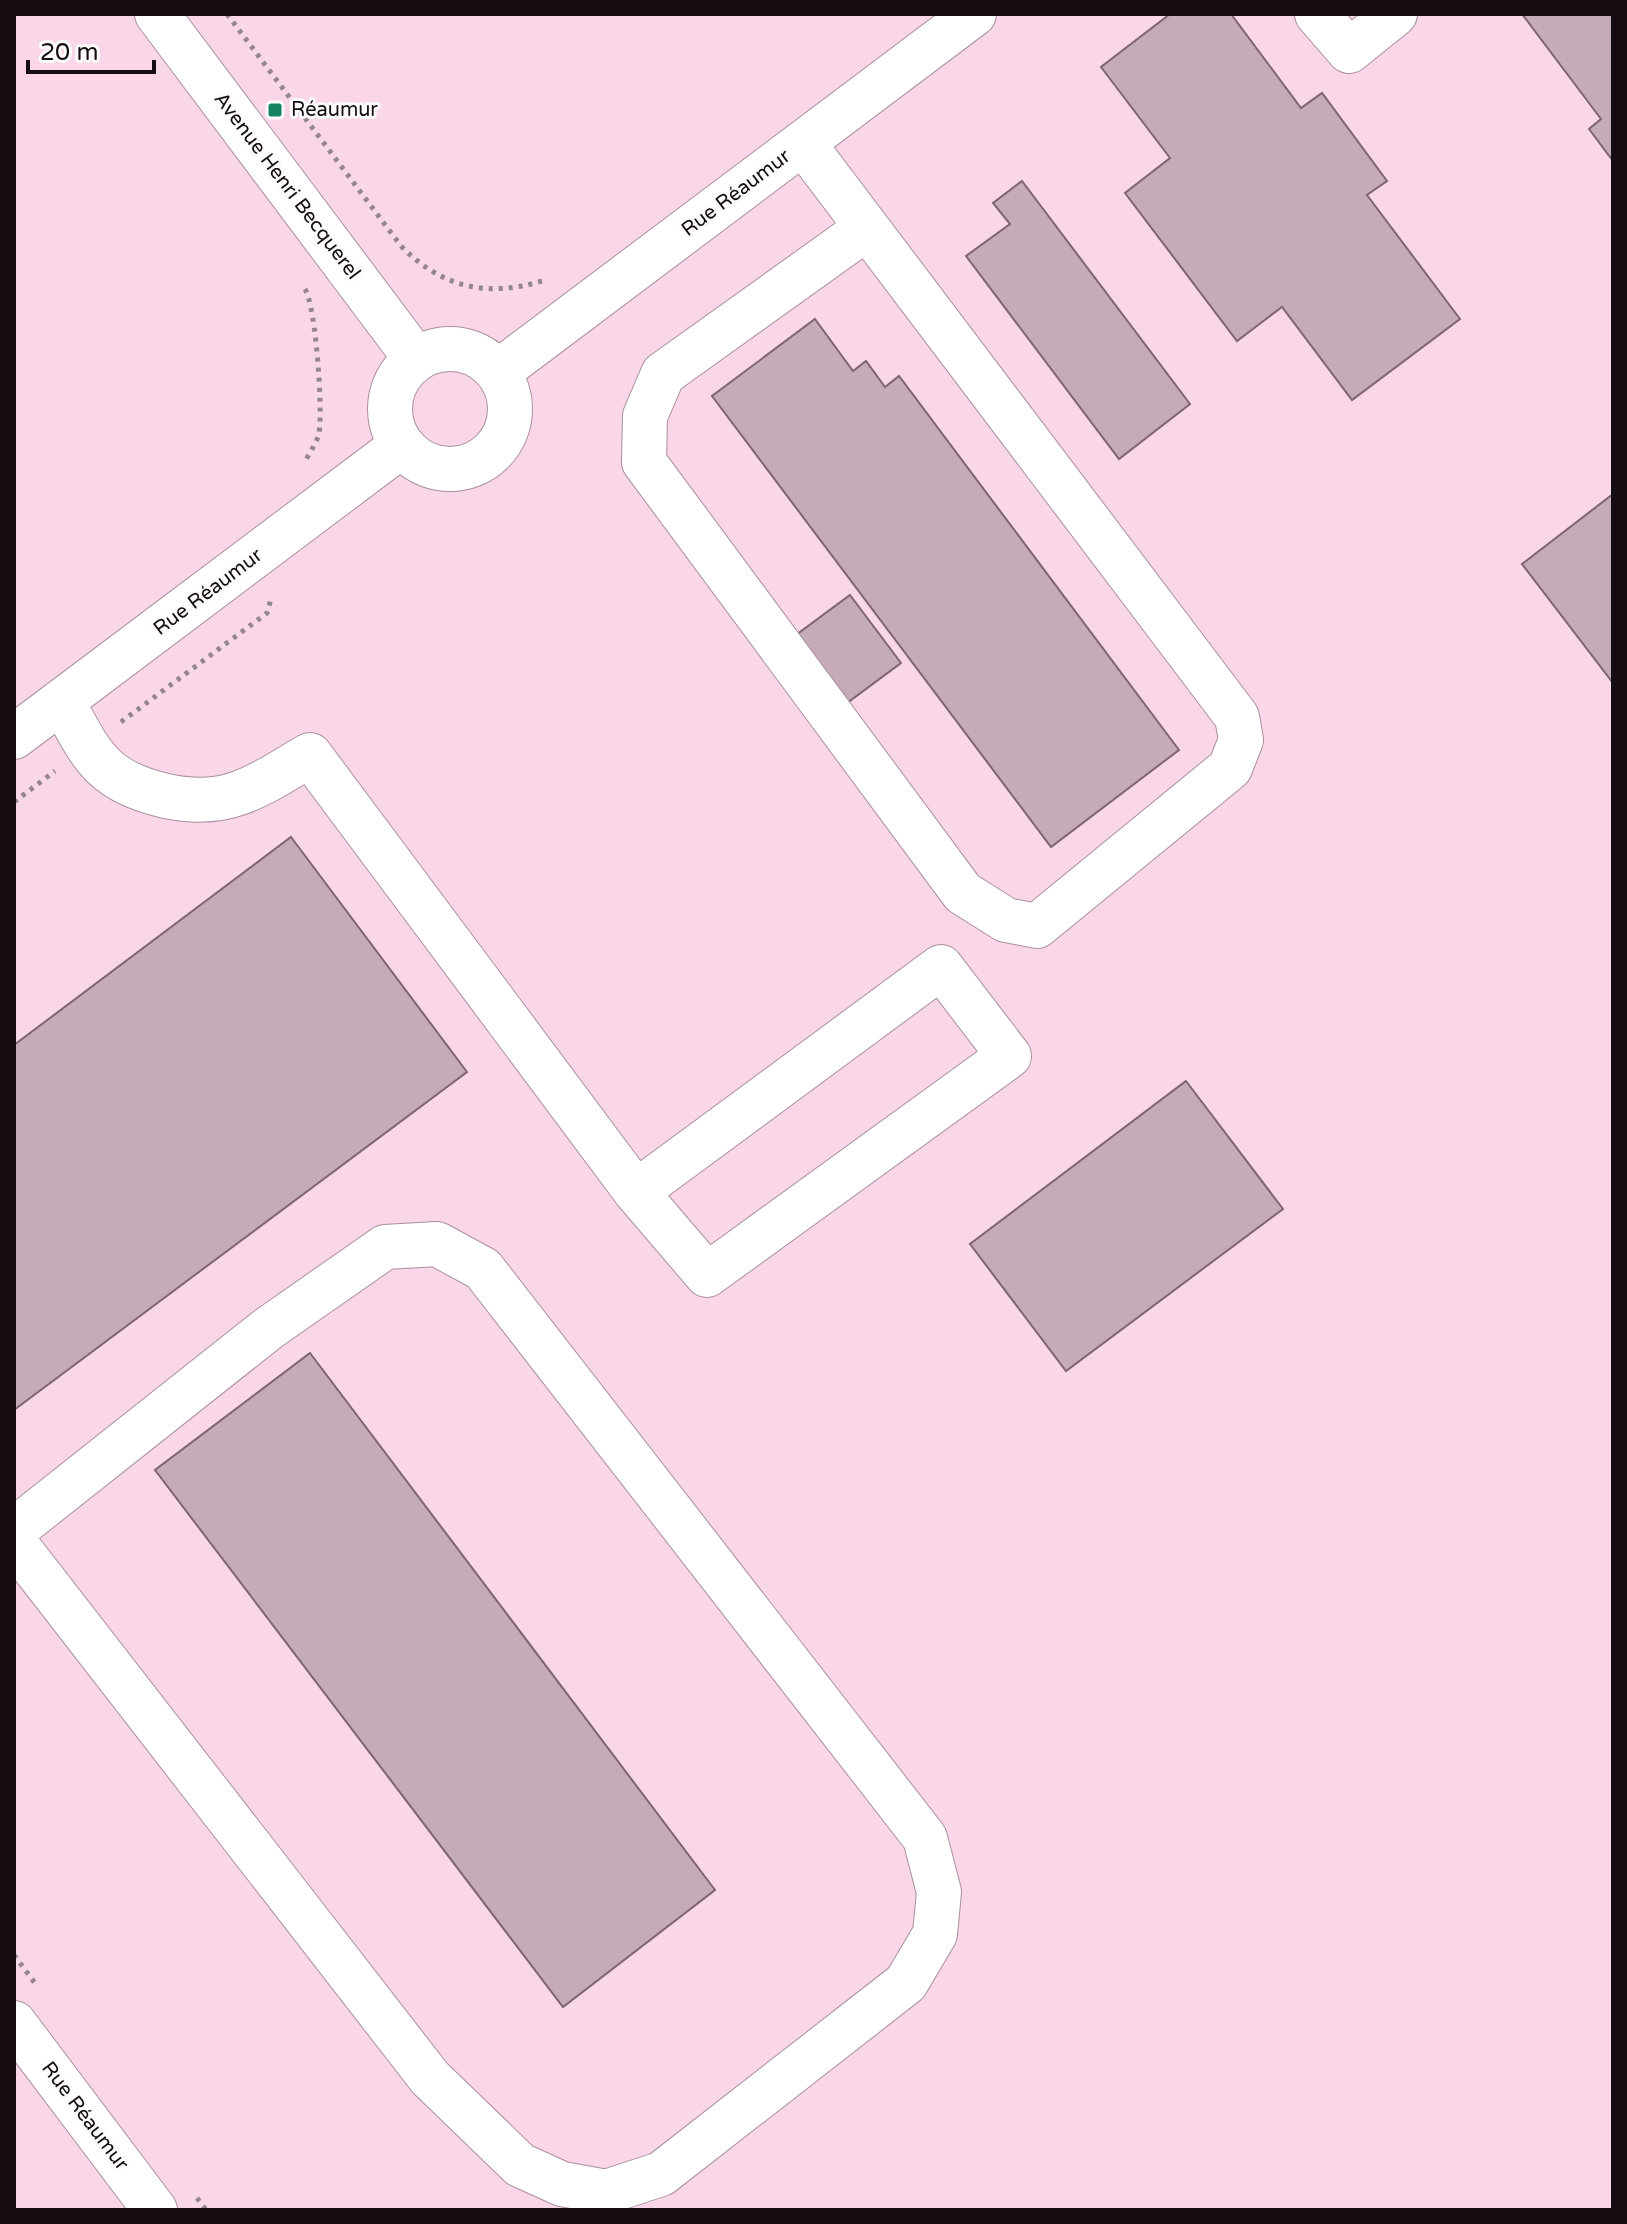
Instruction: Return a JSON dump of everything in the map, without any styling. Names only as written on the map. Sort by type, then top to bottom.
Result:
[{"type":"street","name":"Avenue Henri Becquerel","points":[[157,14],[416,359]]},
{"type":"street","name":"Rue Réaumur","points":[[498,372],[974,14]]},
{"type":"street","points":[[1317,14],[1349,51],[1395,14]]},
{"type":"street","points":[[803,143],[1237,717],[1241,740],[1230,768],[1037,926],[1006,920],[963,893],[644,462],[645,416],[663,374],[867,228]]},
{"type":"street","points":[[451,348],[477,356],[498,372],[508,389],[511,408],[508,427],[487,458],[470,467],[432,468],[415,459],[401,446],[392,429],[389,409],[392,390],[402,373],[416,359],[433,351],[451,348]]},
{"type":"street","name":"Rue Réaumur","points":[[14,737],[401,446]]},
{"type":"street","points":[[62,701],[87,747],[106,769],[131,788],[191,802],[239,793],[310,755],[636,1192],[707,1275],[1009,1056],[941,967],[636,1192]]},
{"type":"street","points":[[14,1530],[269,1328],[385,1247],[437,1244],[483,1269],[925,1838],[939,1892],[935,1934],[906,1983],[661,2174],[606,2192],[562,2184],[520,2165],[430,2078],[14,1542]]},
{"type":"street","name":"Rue Réaumur","points":[[19,2040],[155,2210]]},
{"type":"path","points":[[227,14],[401,246],[424,268],[451,281],[481,288],[523,287],[554,278]]},
{"type":"path","points":[[301,205],[346,172]]},
{"type":"path","points":[[303,286],[311,299],[315,328],[319,434],[303,465]]},
{"type":"path","points":[[14,802],[267,613],[272,600],[245,563]]},
{"type":"shaded area","points":[[14,14],[1613,14],[1613,2210],[14,2210]]},
{"type":"building","points":[[1170,14],[1231,14],[1301,108],[1322,93],[1387,181],[1367,195],[1460,319],[1352,400],[1282,307],[1237,341],[1125,193],[1170,158],[1101,67]]},
{"type":"building","points":[[1522,14],[1613,14],[1613,161],[1589,129],[1601,119]]},
{"type":"building","points":[[1022,181],[1190,404],[1119,459],[966,256],[1010,224],[993,203]]},
{"type":"building","points":[[815,319],[853,371],[866,361],[885,387],[899,376],[1179,750],[1051,847],[712,396]]},
{"type":"building","points":[[1613,494],[1613,683],[1522,564]]},
{"type":"building","points":[[850,595],[901,663],[847,703],[796,635]]},
{"type":"building","points":[[291,837],[467,1072],[14,1410],[14,1045]]},
{"type":"building","points":[[1186,1081],[1283,1209],[1066,1371],[970,1244]]},
{"type":"building","points":[[310,1353],[715,1890],[563,2007],[155,1470]]},
{"type":"place","name":"Réaumur","points":[[275,110]]}]
